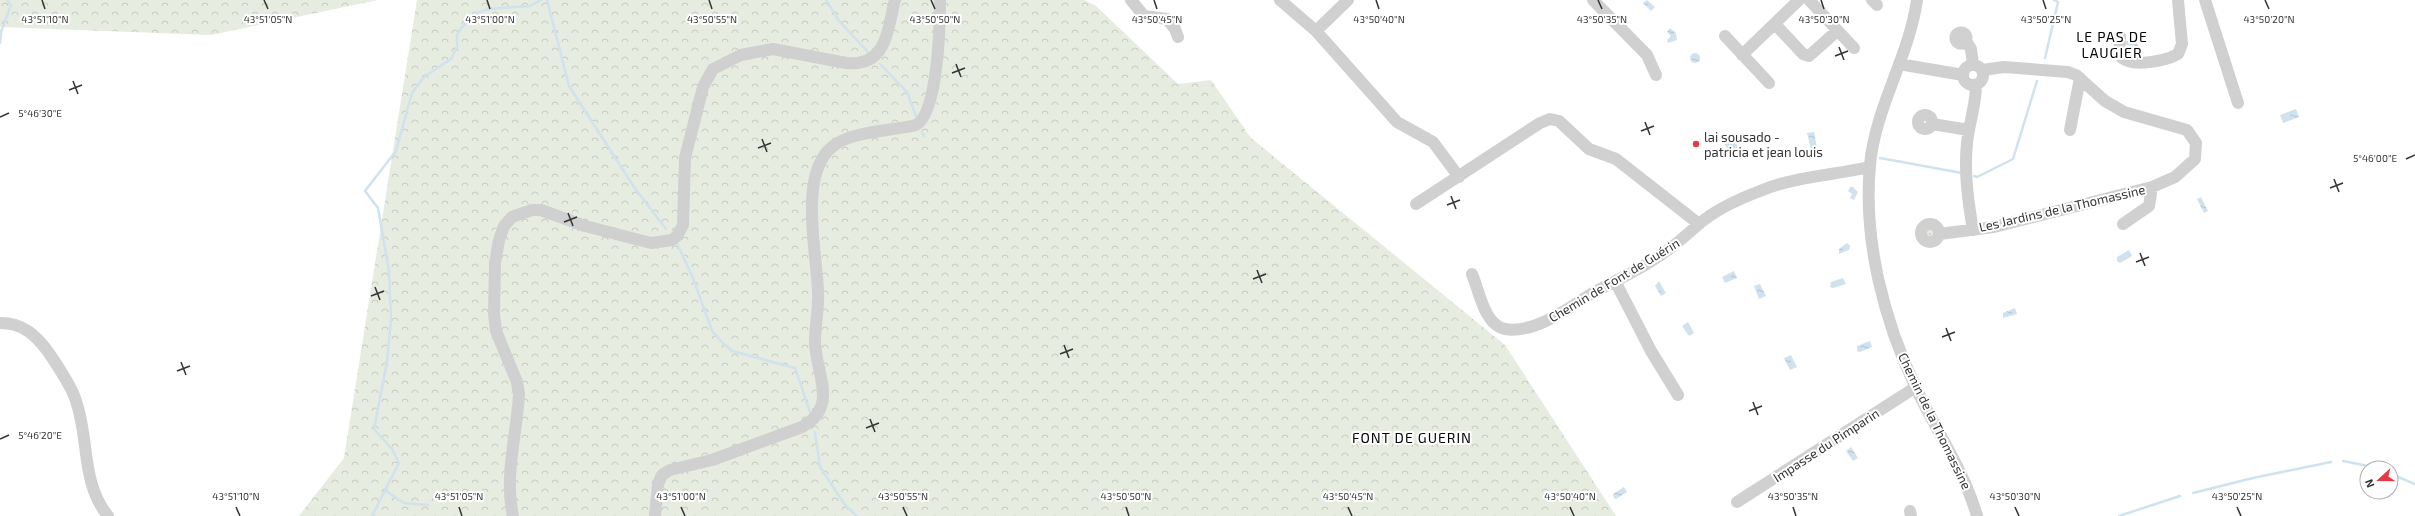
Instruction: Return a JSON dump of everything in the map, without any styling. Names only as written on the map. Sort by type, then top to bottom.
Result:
[{"type":"street","points":[[513,516],[510,499],[510,481],[519,394],[517,382],[496,331],[494,314],[495,263],[501,233],[504,226],[512,217],[521,213],[541,210],[585,226],[651,243],[672,240],[677,236],[683,225],[685,158],[703,87],[710,73],[727,60],[741,55],[773,49],[846,63],[857,64],[868,61],[875,57],[882,48],[895,0]]},
{"type":"street","points":[[655,516],[658,484],[662,475],[670,470],[712,460],[802,427],[813,421],[819,413],[823,397],[823,379],[815,342],[819,294],[813,214],[813,190],[817,168],[828,150],[840,142],[858,136],[911,126],[923,120],[929,108],[939,48],[940,0]]},
{"type":"street","points":[[1131,0],[1144,16],[1167,19],[1175,29],[1178,38]]},
{"type":"street","points":[[1280,0],[1316,31],[1397,122],[1434,142],[1459,177]]},
{"type":"street","points":[[1316,31],[1348,0]]},
{"type":"street","points":[[1594,0],[1647,55],[1656,75]]},
{"type":"street","points":[[1742,55],[1799,0]]},
{"type":"street","points":[[1809,0],[1854,48]]},
{"type":"street","name":"Chemin de la Thomassine","points":[[1916,0],[1912,22],[1878,123],[1870,167],[1871,233],[1877,274],[1888,314],[1916,387],[1960,470],[1977,516]]},
{"type":"street","points":[[2120,36],[2119,55],[2124,59],[2158,63],[2178,54],[2182,44],[2178,0]]},
{"type":"street","points":[[2205,0],[2238,102]]},
{"type":"street","points":[[1775,24],[1803,54],[1809,56],[1838,31]]},
{"type":"street","points":[[1724,36],[1769,83]]},
{"type":"street","points":[[1966,41],[1978,67],[1965,69],[1963,75],[1967,83],[1976,85]]},
{"type":"street","points":[[1898,64],[1963,75]]},
{"type":"street","name":"Les Jardins de la Thomassine","points":[[1939,234],[1973,230],[2013,223],[2152,187],[2174,177],[2193,162],[2197,150],[2194,137],[2184,129],[2138,117],[2114,106],[2080,78],[2068,72],[1978,67],[1982,79],[1976,85],[1975,104],[1969,130],[1966,171],[1973,230]]},
{"type":"street","points":[[2070,130],[2080,78]]},
{"type":"street","points":[[1416,204],[1546,119],[1556,119],[1586,147],[1599,154],[1616,159],[1699,224]]},
{"type":"street","points":[[1932,124],[1969,130]]},
{"type":"street","name":"Chemin de Font de Guérin","points":[[1472,274],[1490,318],[1497,326],[1505,329],[1531,326],[1548,321],[1614,281],[1658,258],[1684,239],[1699,224],[1713,214],[1761,190],[1870,167]]},
{"type":"street","name":"Les Jardins de la Thomassine","points":[[2123,224],[2149,206],[2152,187]]},
{"type":"street","points":[[1614,281],[1651,351],[1678,395]]},
{"type":"street","points":[[0,323],[19,326],[36,336],[66,380],[75,397],[80,416],[92,490],[108,516]]},
{"type":"street","name":"Impasse du Pimparin","points":[[1737,502],[1916,387]]},
{"type":"green space","points":[[0,0],[378,0],[211,35],[0,27]]},
{"type":"green space","points":[[417,0],[1084,0],[1096,6],[1178,84],[1211,80],[1251,138],[1505,345],[1616,516],[299,516],[344,458]]},
{"type":"green space","points":[[1928,228],[1932,228],[1935,233],[1932,238],[1928,238],[1925,235],[1925,231]]},
{"type":"water","points":[[1647,0],[1655,7],[1651,11],[1643,3]]},
{"type":"water","points":[[1670,28],[1676,33],[1677,40],[1668,43],[1667,40],[1671,36],[1667,32]]},
{"type":"water","points":[[2137,40],[2138,46],[2125,45],[2126,41]]},
{"type":"water","points":[[1695,53],[1700,58],[1695,63],[1690,58]]},
{"type":"water","points":[[2296,109],[2299,117],[2283,123],[2280,115]]},
{"type":"water","points":[[1814,132],[1817,148],[1811,150],[1807,133]]},
{"type":"water","points":[[1723,140],[1735,141],[1738,148],[1727,149]]},
{"type":"water","points":[[1850,187],[1853,187],[1858,192],[1854,200],[1850,198],[1852,194],[1848,191]]},
{"type":"water","points":[[2201,197],[2208,211],[2204,213],[2197,199]]},
{"type":"water","points":[[1847,243],[1850,246],[1849,250],[1839,254],[1839,249]]},
{"type":"water","points":[[2129,250],[2132,256],[2120,263],[2117,261],[2117,257]]},
{"type":"water","points":[[1734,271],[1737,278],[1725,283],[1722,277]]},
{"type":"water","points":[[1843,278],[1846,284],[1833,288],[1830,287],[1831,282]]},
{"type":"water","points":[[1659,281],[1666,293],[1661,296],[1655,286]]},
{"type":"water","points":[[1760,284],[1766,296],[1759,299],[1754,286]]},
{"type":"water","points":[[2015,308],[2017,314],[2003,318],[2003,313]]},
{"type":"water","points":[[1688,322],[1694,333],[1689,336],[1682,326]]},
{"type":"water","points":[[1870,341],[1872,347],[1860,352],[1857,351],[1857,346]]},
{"type":"water","points":[[1791,355],[1797,367],[1790,370],[1784,358]]},
{"type":"water","points":[[1851,447],[1858,458],[1853,461],[1846,451]]},
{"type":"water","points":[[1624,487],[1627,492],[1616,499],[1614,498],[1613,494]]},
{"type":"waterway","points":[[0,43],[1,32],[11,5],[7,0]]},
{"type":"waterway","points":[[372,516],[399,463],[392,449],[374,429],[387,362],[391,319],[389,271],[378,208],[365,191],[396,151],[412,93],[424,77],[451,59],[457,47],[457,35],[461,28],[477,13],[489,9],[530,6],[541,0]]},
{"type":"waterway","points":[[547,0],[569,86],[634,187],[666,229]]},
{"type":"waterway","points":[[826,0],[839,21],[868,52]]},
{"type":"waterway","points":[[2045,58],[2058,2],[2054,0]]},
{"type":"waterway","points":[[880,64],[907,92],[916,116]]},
{"type":"waterway","points":[[1974,176],[1977,177],[2013,159],[2037,81]]},
{"type":"waterway","points":[[922,132],[924,136]]},
{"type":"waterway","points":[[1880,158],[1962,173]]},
{"type":"waterway","points":[[676,241],[693,278],[712,331],[732,351],[795,368],[810,412]]},
{"type":"waterway","points":[[815,432],[820,467],[845,505],[857,516]]},
{"type":"waterway","points":[[2343,461],[2359,464]]},
{"type":"waterway","points":[[2193,493],[2253,478],[2331,462]]},
{"type":"waterway","points":[[2399,477],[2415,484]]},
{"type":"waterway","points":[[386,491],[404,503],[428,505]]},
{"type":"waterway","points":[[2119,516],[2180,496]]},
{"type":"place","name":"lai sousado - patricia et jean louis","points":[[1696,144]]},
{"type":"district","name":"LE PAS DE LAUGIER","points":[[2112,46]]},
{"type":"district","name":"FONT DE GUERIN","points":[[1412,438]]}]
